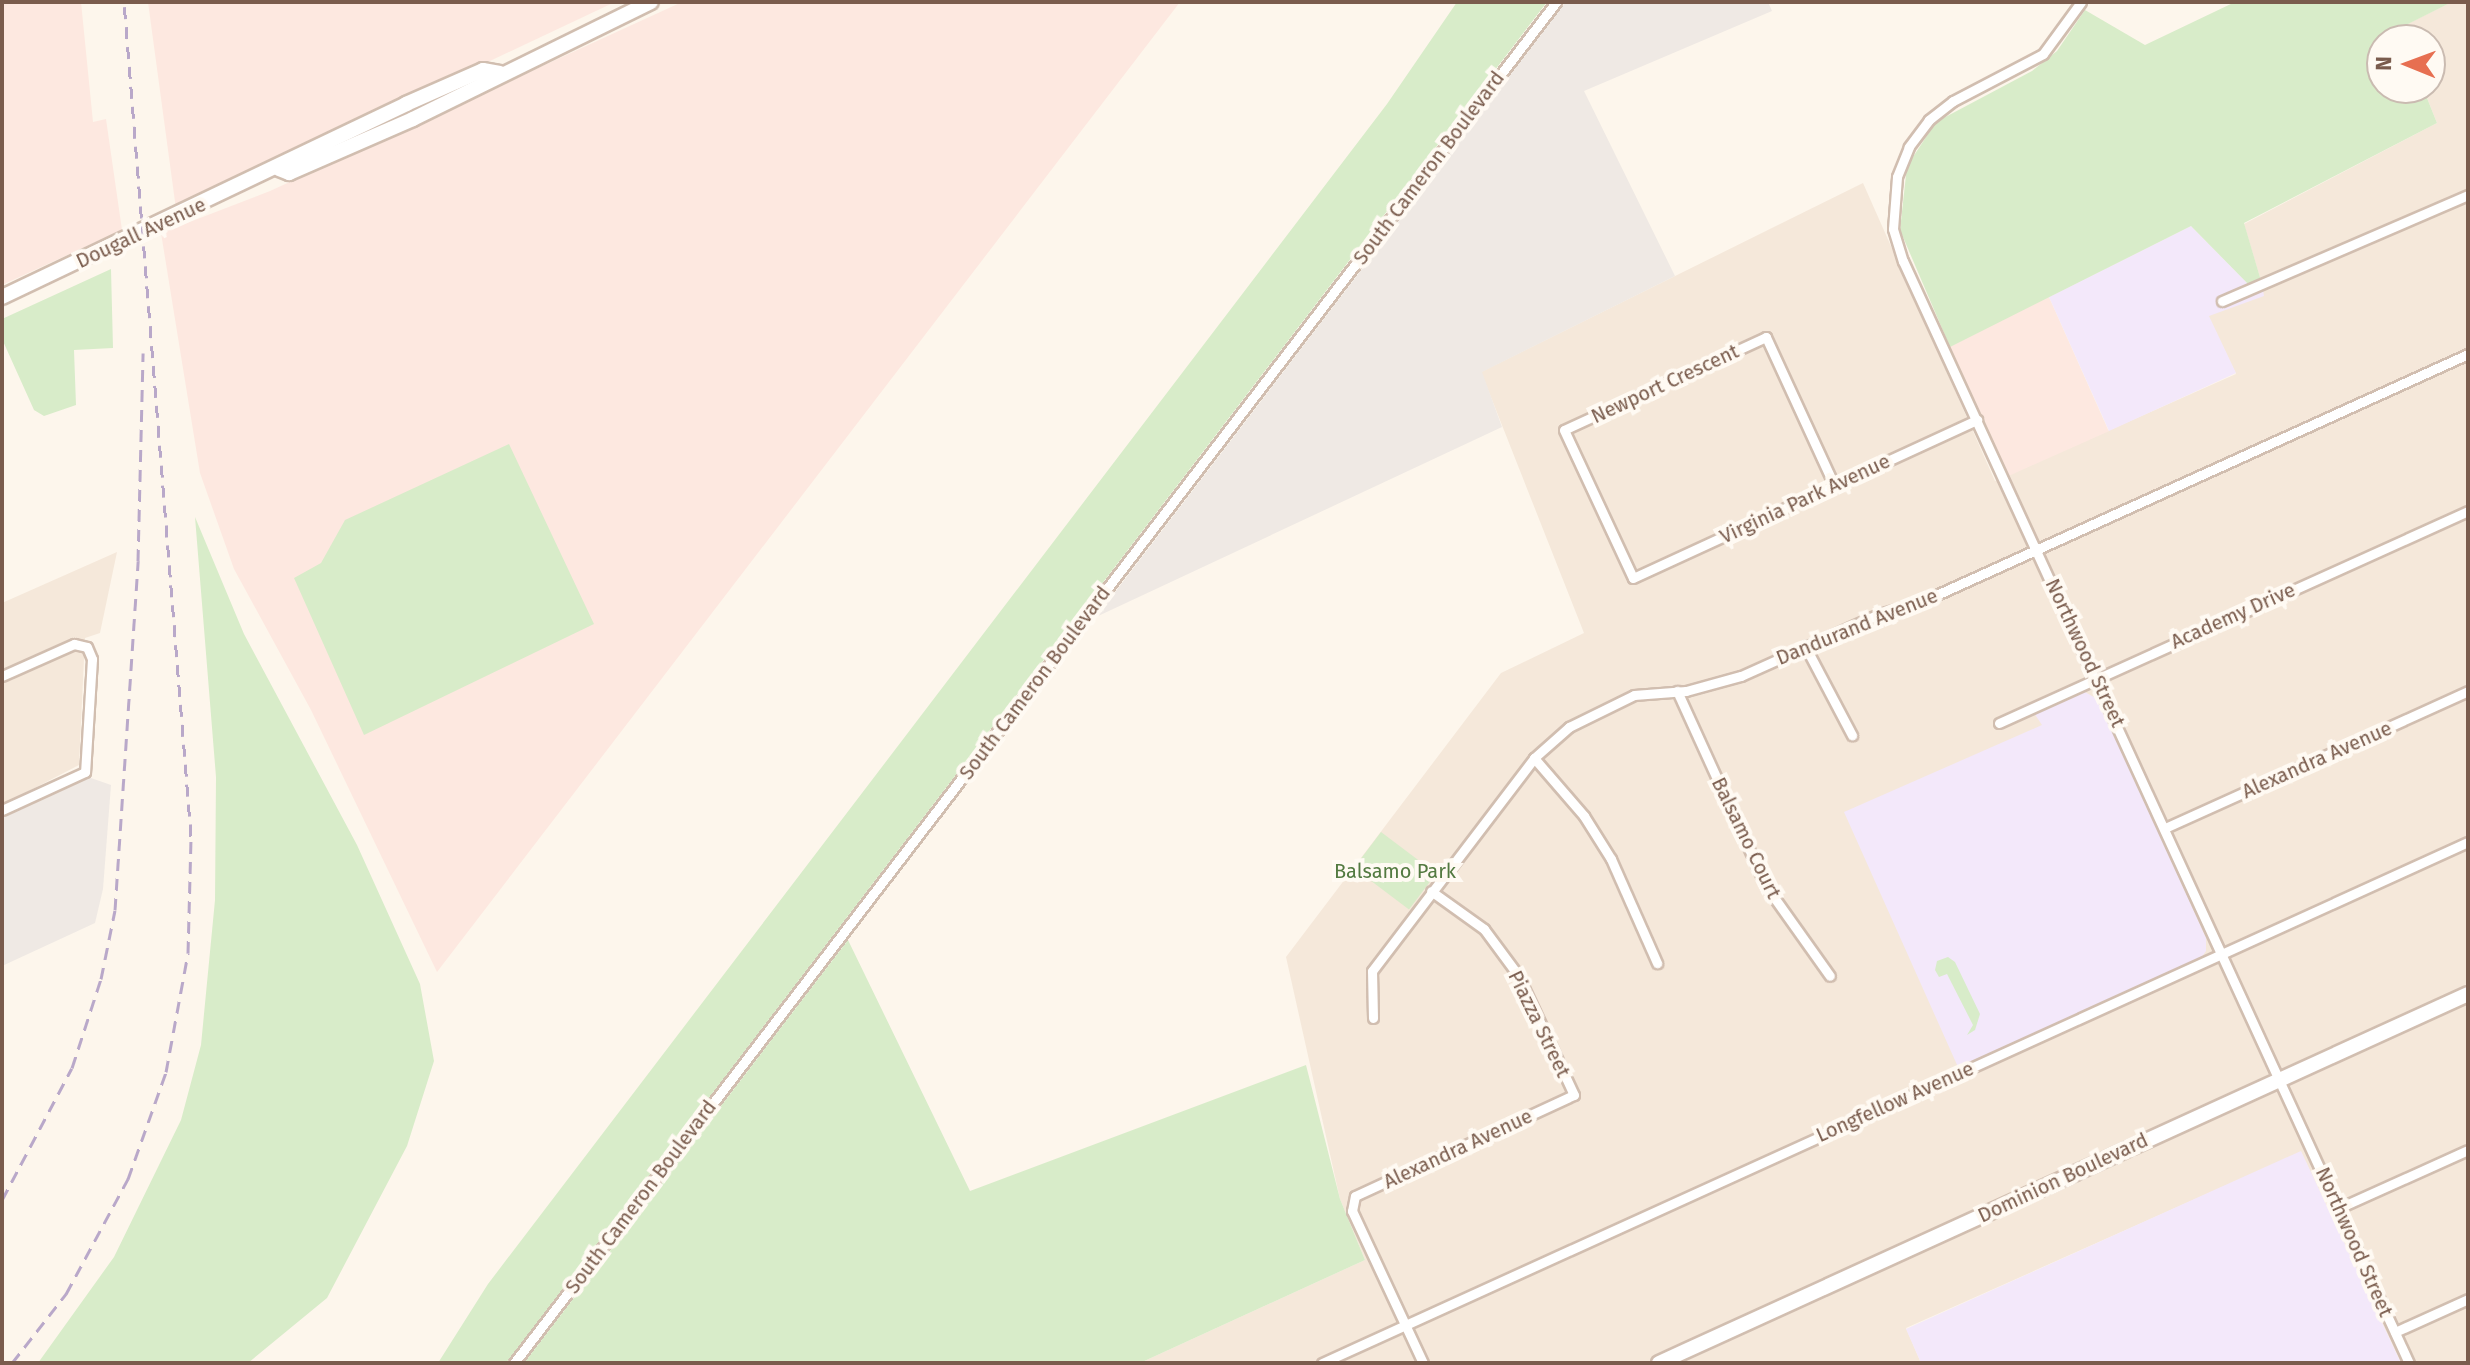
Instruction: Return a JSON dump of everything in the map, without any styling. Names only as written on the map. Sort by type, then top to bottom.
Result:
[{"type":"street","name":"Dougall Avenue","points":[[2,297],[279,169],[289,173],[491,84],[500,73],[651,2]]},
{"type":"street","name":"South Cameron Boulevard","points":[[514,1363],[1556,2]]},
{"type":"street","name":"Northwood Street","points":[[2081,2],[2043,54],[1953,101],[1929,120],[1909,147],[1897,177],[1893,229],[1903,261],[2409,1363]]},
{"type":"street","points":[[2222,301],[2468,195]]},
{"type":"street","name":"Newport Crescent","points":[[1633,578],[1564,430],[1766,337],[1834,485]]},
{"type":"street","name":"Dandurand Avenue","points":[[1373,1018],[1372,971],[1534,758],[1569,727],[1634,695],[1677,691],[1741,676],[1805,646],[2038,550],[2468,354]]},
{"type":"street","name":"Virginia Park Avenue","points":[[1633,578],[1977,420]]},
{"type":"street","name":"Academy Drive","points":[[1999,723],[2468,511]]},
{"type":"street","points":[[2,676],[74,644],[87,647],[92,659],[85,772],[2,810]]},
{"type":"street","points":[[1805,646],[1852,735]]},
{"type":"street","name":"Balsamo Court","points":[[1677,691],[1766,886],[1830,976]]},
{"type":"street","name":"Alexandra Avenue","points":[[2165,828],[2468,691]]},
{"type":"street","points":[[1534,758],[1584,816],[1611,859],[1657,963]]},
{"type":"street","name":"Longfellow Avenue","points":[[1322,1363],[2468,842]]},
{"type":"street","name":"Piazza Street","points":[[1431,891],[1484,929],[1518,975],[1574,1095]]},
{"type":"street","name":"Dominion Boulevard","points":[[1659,1363],[2468,994]]},
{"type":"street","name":"Alexandra Avenue","points":[[1406,1325],[1352,1211],[1355,1196],[1574,1095]]},
{"type":"street","points":[[2339,1208],[2468,1150]]},
{"type":"street","points":[[2395,1332],[2468,1299]]},
{"type":"street","points":[[1406,1325],[1423,1363]]},
{"type":"shaded area","points":[[2,2],[81,2],[93,122],[106,119],[122,230],[2,285]]},
{"type":"shaded area","points":[[148,2],[615,2],[176,209]]},
{"type":"shaded area","points":[[682,2],[1180,2],[437,972],[311,710],[234,569],[200,473],[161,233],[270,191]]},
{"type":"shaded area","points":[[1566,2],[1768,2],[1772,11],[1584,91],[1675,276],[1482,372],[1502,427],[1096,617]]},
{"type":"shaded area","points":[[2452,2],[2468,2],[2468,1363],[2401,1363],[2301,1152],[1906,1328],[1921,1363],[1140,1363],[1365,1260],[1340,1199],[1286,957],[1501,673],[1584,633],[1481,372],[1863,183],[1995,481],[2236,374],[2208,316],[2262,284],[2244,224],[2437,123],[2429,104],[2446,104],[2446,24],[2407,24]]},
{"type":"shaded area","points":[[2191,226],[2252,288],[2262,284],[2264,296],[2209,316],[2236,373],[2109,431],[2049,297]]},
{"type":"shaded area","points":[[2049,297],[2109,431],[2007,476],[1948,342]]},
{"type":"shaded area","points":[[117,552],[100,633],[85,638],[79,765],[2,805],[2,603]]},
{"type":"shaded area","points":[[2085,692],[2099,700],[2206,938],[2206,951],[2201,958],[1958,1067],[1844,812],[2042,725],[2034,713]]},
{"type":"shaded area","points":[[88,777],[111,785],[103,889],[95,923],[2,966],[2,817]]},
{"type":"shaded area","points":[[2301,1151],[2401,1363],[1921,1363],[1906,1329]]},
{"type":"green space","points":[[1457,2],[1547,2],[506,1363],[438,1363],[488,1284],[1387,104]]},
{"type":"green space","points":[[2235,2],[2452,2],[2408,24],[2366,24],[2366,104],[2429,104],[2437,123],[2244,223],[2262,284],[2252,288],[2191,226],[1950,347],[1900,230],[1907,166],[1936,122],[2032,71],[2057,51],[2085,10],[2145,45]]},
{"type":"green space","points":[[111,269],[113,348],[74,350],[76,405],[44,416],[34,410],[2,339],[2,319]]},
{"type":"green space","points":[[509,444],[594,624],[364,735],[294,578],[321,563],[345,520]]},
{"type":"green space","points":[[195,517],[244,634],[357,845],[420,984],[434,1061],[407,1146],[327,1298],[248,1363],[38,1363],[114,1257],[181,1120],[201,1045],[215,900],[216,777]]},
{"type":"green space","name":"Balsamo Park","points":[[1381,832],[1436,874],[1409,909],[1354,868]]},
{"type":"green space","points":[[848,940],[970,1191],[1306,1065],[1340,1199],[1365,1260],[1140,1363],[524,1363]]},
{"type":"green space","points":[[1948,957],[1955,962],[1980,1014],[1975,1030],[1967,1035],[1973,1025],[1947,974],[1939,977],[1935,970],[1937,961]]},
{"type":"railway","points":[[12,1363],[66,1294],[128,1179],[166,1072],[188,953],[191,836],[124,2]]},
{"type":"railway","points":[[2,1200],[72,1068],[101,979],[115,910],[138,561],[143,353]]}]
